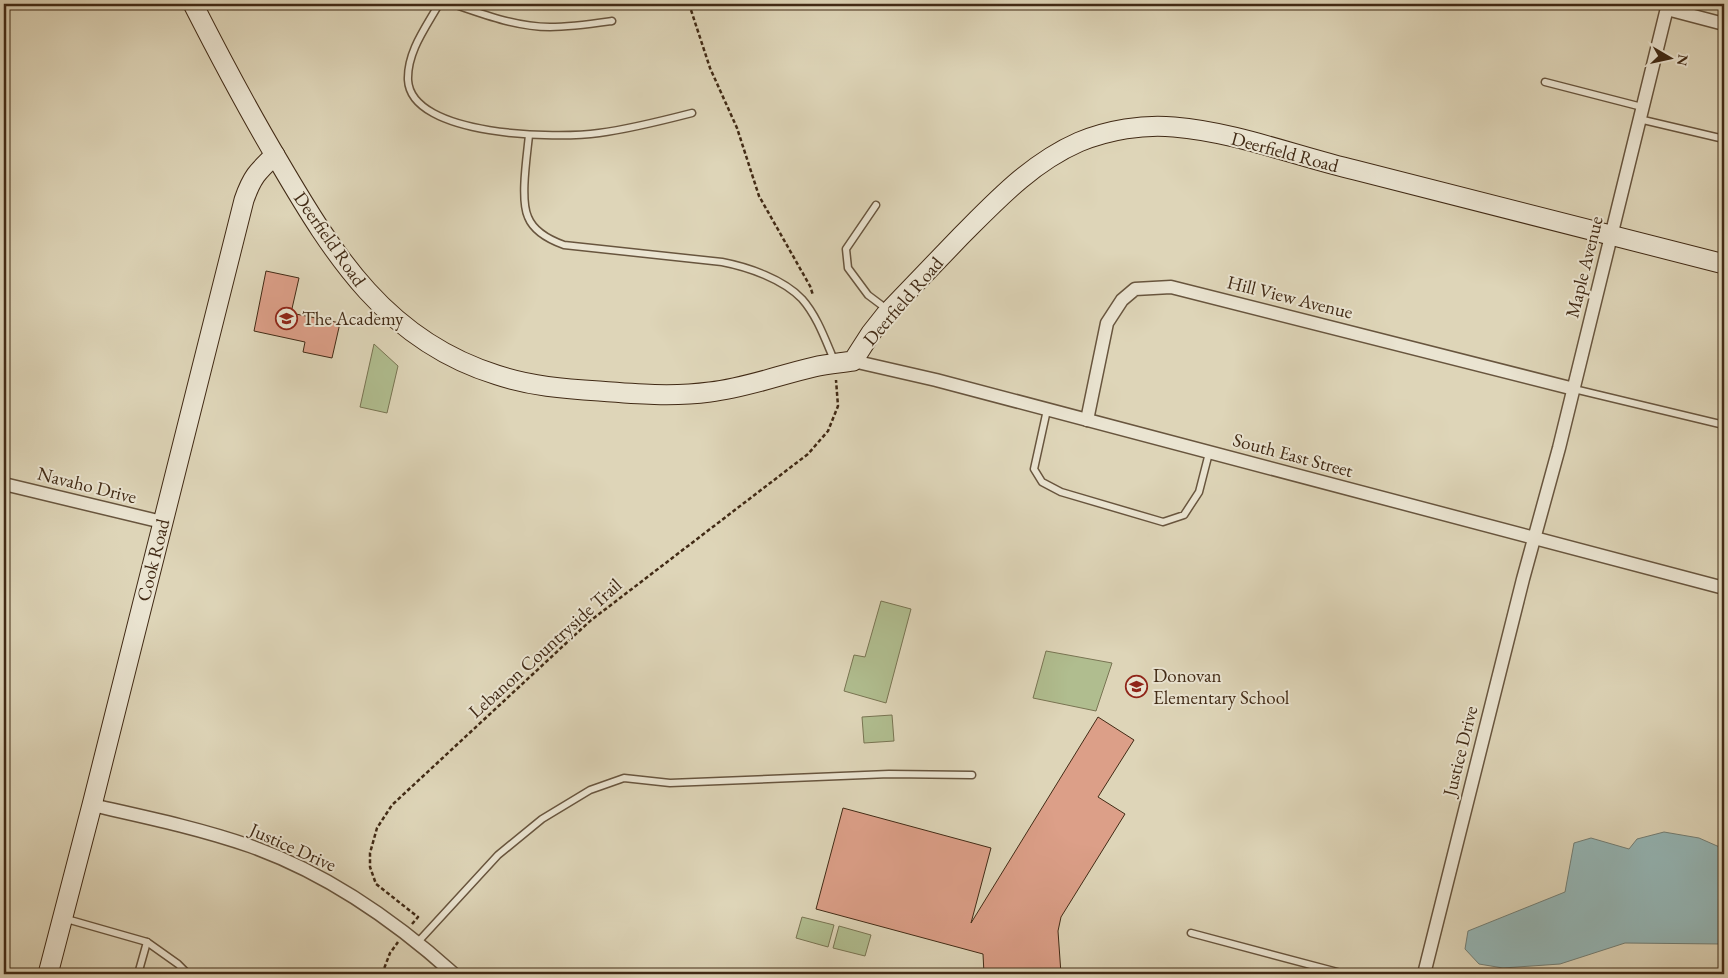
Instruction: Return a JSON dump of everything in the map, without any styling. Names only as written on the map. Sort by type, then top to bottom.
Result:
[{"type":"street","name":"Deerfield Road","points":[[193,4],[275,155],[334,252],[354,278],[376,302],[428,342],[456,358],[496,375],[528,384],[560,389],[635,394],[710,392],[742,387],[815,367],[844,362],[889,311],[988,208],[1036,166],[1082,141],[1133,128],[1165,126],[1206,131],[1724,264]]},
{"type":"street","points":[[1667,6],[1724,24]]},
{"type":"street","name":"Maple Avenue","points":[[1534,538],[1574,388],[1667,6]]},
{"type":"street","name":"Cook Road","points":[[48,974],[244,200],[256,173],[275,155]]},
{"type":"street","name":"Hill View Avenue","points":[[1087,420],[1107,323],[1122,300],[1135,289],[1144,288],[1172,287],[1574,388]]},
{"type":"street","name":"South East Street","points":[[844,362],[936,380],[1724,588]]},
{"type":"street","name":"Navaho Drive","points":[[4,484],[162,522]]},
{"type":"street","name":"Justice Drive","points":[[1424,974],[1534,538]]},
{"type":"street","name":"Justice Drive","points":[[92,805],[209,833],[269,854],[317,876],[363,903],[417,943],[454,974]]},
{"type":"lane","points":[[439,4],[415,46],[409,62],[408,82],[414,98],[428,112],[455,122],[484,129],[529,136],[598,134],[692,113]]},
{"type":"lane","points":[[453,4],[514,23],[550,27],[612,21]]},
{"type":"lane","points":[[1545,82],[1724,139]]},
{"type":"lane","points":[[529,136],[524,198],[528,217],[536,230],[550,240],[564,245],[722,262],[750,269],[786,287],[802,299],[844,362]]},
{"type":"lane","points":[[876,205],[846,250],[848,268],[868,295],[889,311]]},
{"type":"lane","points":[[1574,388],[1724,425]]},
{"type":"lane","points":[[1046,410],[1034,469],[1042,482],[1061,492],[1163,522],[1184,515],[1199,492],[1209,452]]},
{"type":"lane","points":[[417,943],[498,855],[542,819],[590,790],[624,778],[670,783],[888,774],[972,775]]},
{"type":"lane","points":[[62,918],[147,942],[178,964],[188,974]]},
{"type":"lane","points":[[1191,933],[1345,974]]},
{"type":"lane","points":[[138,974],[147,942]]},
{"type":"path","points":[[689,4],[710,68],[737,128],[759,196],[810,286],[815,303]]},
{"type":"path","name":"Lebanon Countryside Trail","points":[[382,974],[390,953],[418,917],[376,884],[370,866],[370,853],[377,828],[392,805],[590,621],[808,454],[828,431],[838,406],[844,362]]},
{"type":"green space","points":[[374,344],[398,366],[387,413],[360,407]]},
{"type":"green space","points":[[881,601],[911,609],[886,703],[844,691],[854,655],[865,657]]},
{"type":"green space","points":[[1046,651],[1112,663],[1096,711],[1033,698]]},
{"type":"green space","points":[[892,715],[894,741],[864,743],[862,717]]},
{"type":"green space","points":[[802,917],[834,925],[828,947],[796,938]]},
{"type":"green space","points":[[839,926],[871,935],[865,956],[833,948]]},
{"type":"water","points":[[1664,832],[1699,838],[1724,849],[1724,938],[1722,944],[1625,943],[1560,964],[1503,968],[1479,964],[1465,949],[1468,931],[1565,892],[1574,843],[1591,838],[1629,849],[1637,839]]},
{"type":"building","name":"The Academy","points":[[266,271],[299,278],[291,313],[340,323],[332,358],[303,352],[305,342],[254,331]]},
{"type":"building","points":[[1098,717],[1134,740],[1098,797],[1125,814],[1061,917],[1058,931],[1061,974],[984,974],[983,954],[816,909],[843,808],[991,848],[971,923]]},
{"type":"place","name":"The Academy","points":[[286,318]]},
{"type":"place","name":"Donovan Elementary School","points":[[1137,686]]}]
